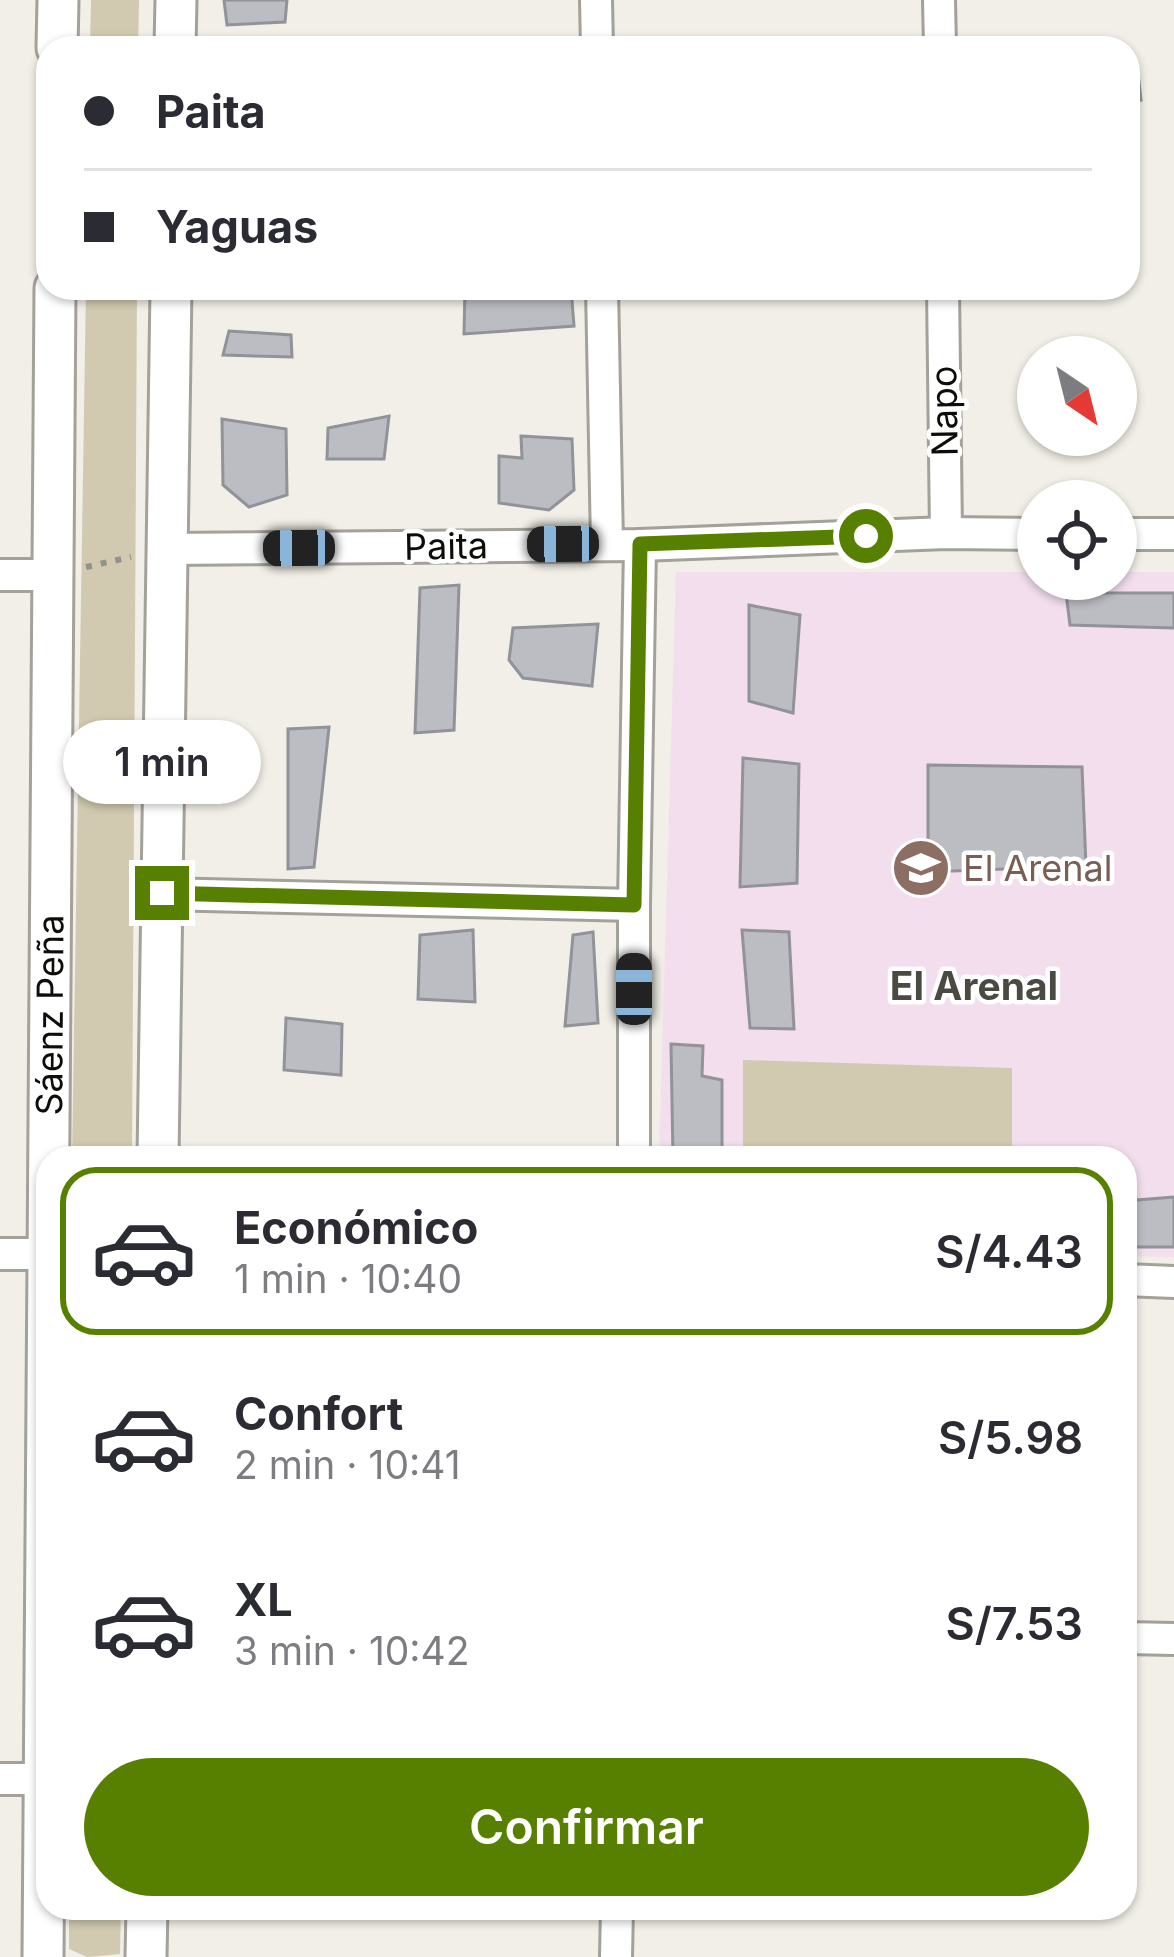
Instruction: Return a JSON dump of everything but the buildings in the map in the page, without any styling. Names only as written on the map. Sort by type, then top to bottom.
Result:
[{"type":"main road","points":[[57,36],[58,0]]},
{"type":"main road","points":[[175,36],[176,0]]},
{"type":"main road","name":"Sáenz Peña","points":[[49,1146],[55,300]]},
{"type":"main road","points":[[158,1146],[171,300]]},
{"type":"main road","name":"Sáenz Peña","points":[[43,1920],[43,1957]]},
{"type":"main road","points":[[146,1957],[147,1920]]},
{"type":"street","points":[[596,0],[597,36]]},
{"type":"street","points":[[939,0],[940,36]]},
{"type":"street","points":[[602,300],[607,544]]},
{"type":"street","name":"Napo","points":[[943,300],[946,533]]},
{"type":"street","name":"Paita","points":[[167,549],[1017,534]]},
{"type":"street","points":[[1137,534],[1174,534]]},
{"type":"street","points":[[634,1146],[640,544]]},
{"type":"street","points":[[0,575],[53,574]]},
{"type":"street","points":[[162,893],[634,905]]},
{"type":"street","points":[[0,1254],[36,1254]]},
{"type":"street","points":[[1137,1280],[1174,1282]]},
{"type":"street","points":[[1137,1638],[1174,1639]]},
{"type":"street","points":[[0,1779],[36,1779]]},
{"type":"street","points":[[616,1957],[617,1920]]},
{"type":"path","points":[[53,574],[167,549]]},
{"type":"shaded area","points":[[91,0],[139,0],[138,36],[90,36]]},
{"type":"shaded area","points":[[86,300],[137,300],[132,1146],[72,1146]]},
{"type":"shaded area","name":"El Arenal","points":[[676,572],[1017,572],[1017,600],[1137,600],[1137,572],[1174,572],[1174,1257],[1137,1256],[1137,1146],[659,1146]]},
{"type":"shaded area","points":[[743,1060],[1012,1068],[1012,1146],[743,1146]]},
{"type":"shaded area","points":[[69,1920],[121,1920],[120,1954],[87,1957],[69,1949]]},
{"type":"place","name":"El Arenal","points":[[921,868]]},
{"type":"district","name":"El Arenal","points":[[974,986]]},
{"type":"route","points":[[162,893],[634,905],[640,544],[866,536]]}]
